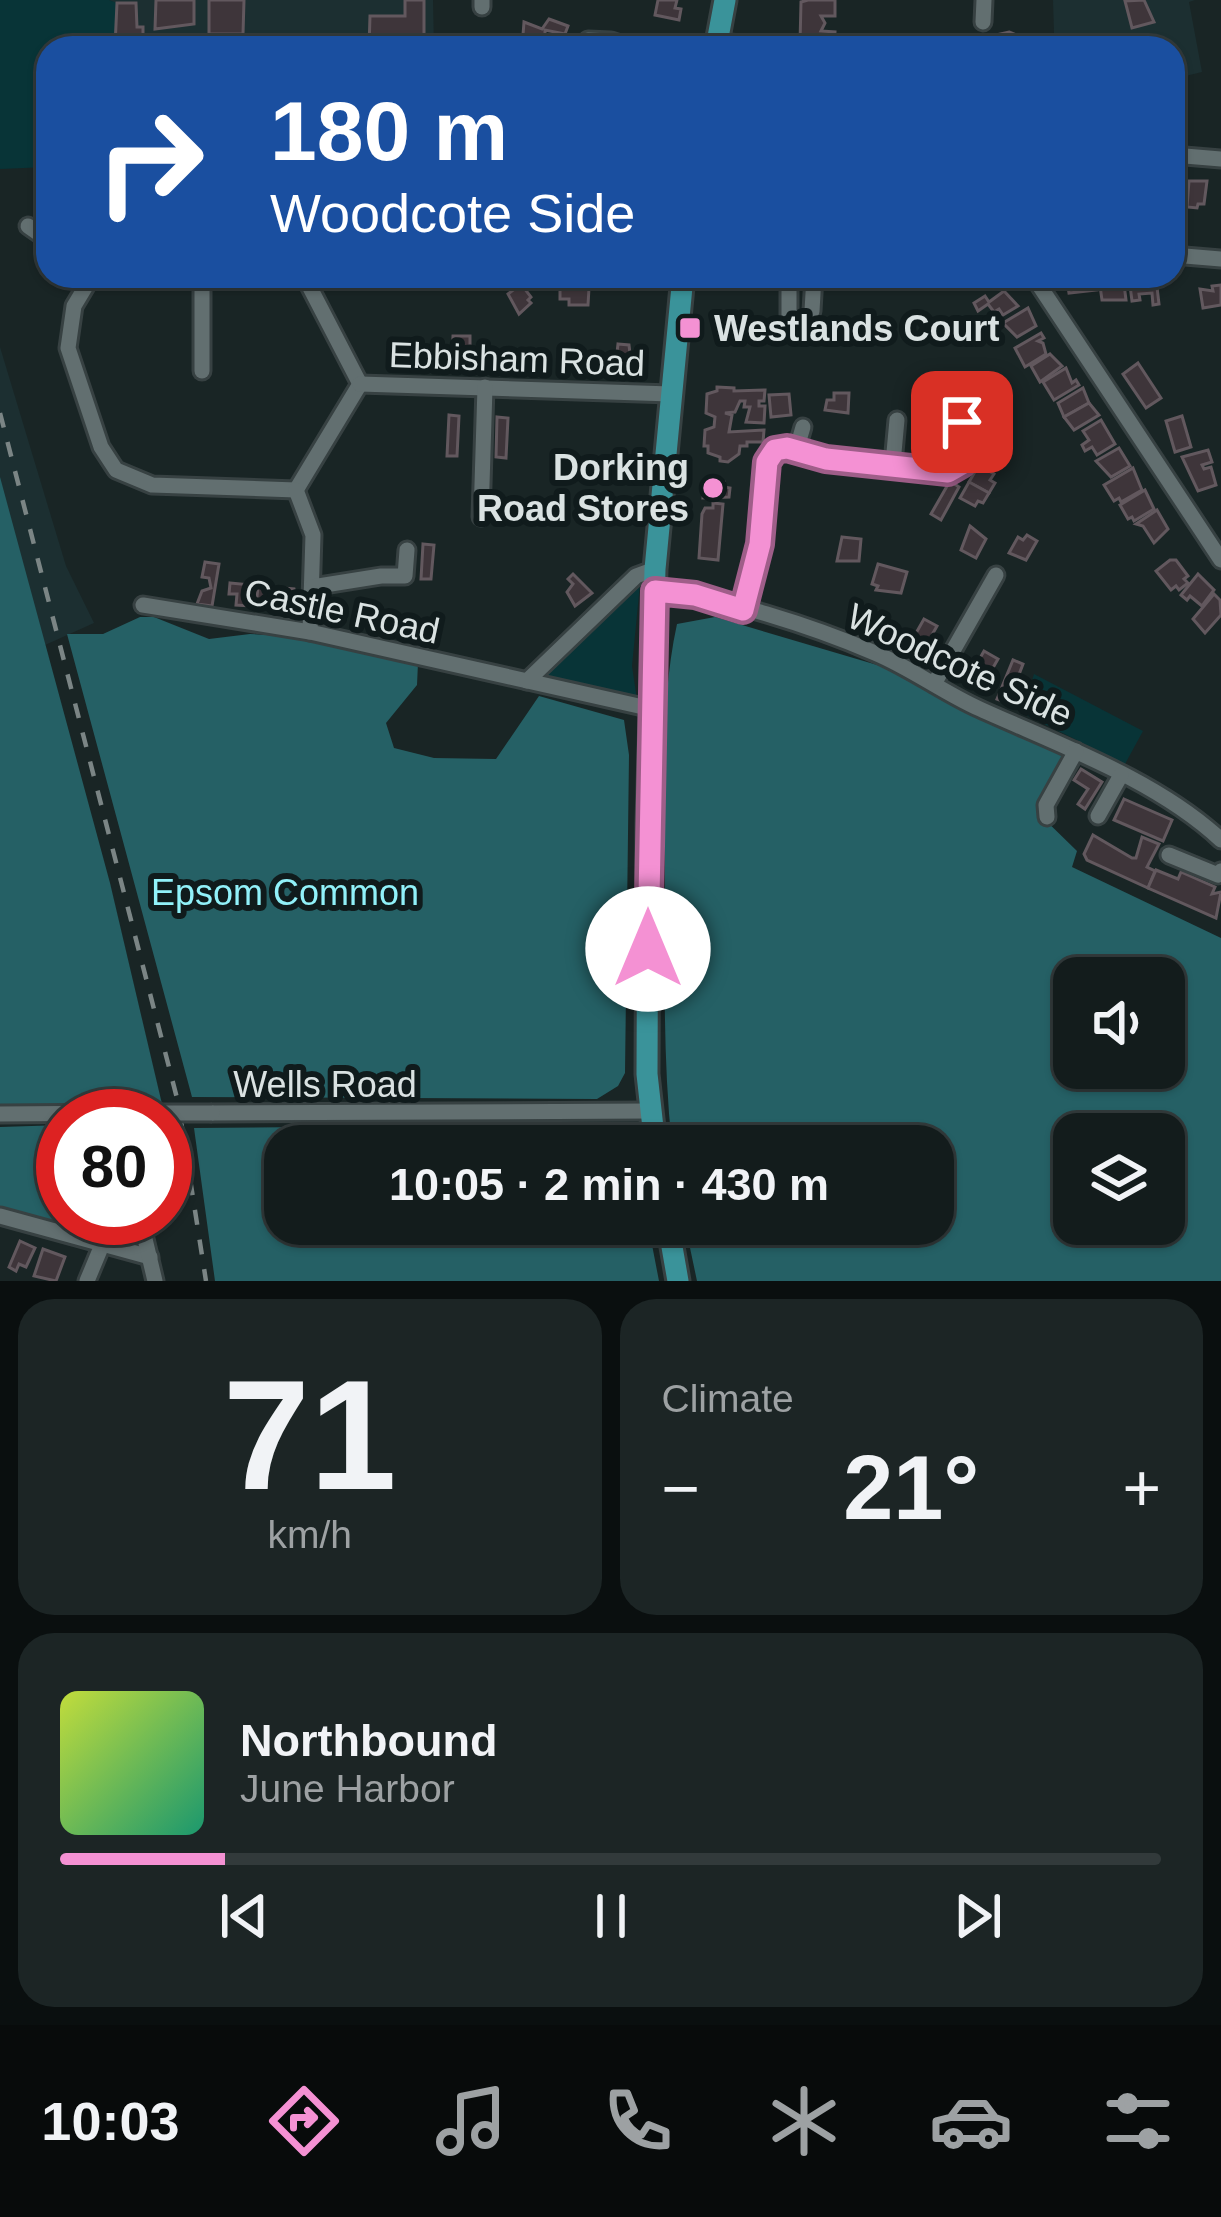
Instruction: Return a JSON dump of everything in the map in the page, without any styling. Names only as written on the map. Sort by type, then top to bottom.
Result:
[{"type":"highway","points":[[718,36],[725,0]]},
{"type":"highway","points":[[651,1125],[648,823],[655,580],[682,288]]},
{"type":"highway","points":[[671,1245],[677,1281]]},
{"type":"street","points":[[983,22],[984,0]]},
{"type":"street","points":[[1185,156],[1221,159]]},
{"type":"street","points":[[28,226],[36,232]]},
{"type":"street","points":[[1185,256],[1221,260]]},
{"type":"street","points":[[85,288],[74,306],[68,348],[101,447],[116,470],[152,485],[296,490],[313,535],[310,632]]},
{"type":"street","points":[[202,288],[202,371]]},
{"type":"street","name":"Ebbisham Road","points":[[310,288],[360,384]]},
{"type":"street","points":[[789,288],[789,316],[806,321],[812,311],[813,288]]},
{"type":"street","points":[[1041,288],[1221,560]]},
{"type":"street","name":"Ebbisham Road","points":[[296,490],[360,384]]},
{"type":"street","name":"Ebbisham Road","points":[[360,384],[671,394]]},
{"type":"street","points":[[482,517],[485,387]]},
{"type":"street","points":[[743,610],[760,544],[767,462],[781,448],[838,461],[948,472],[962,464],[965,431],[944,391]]},
{"type":"street","points":[[893,463],[897,420]]},
{"type":"street","points":[[796,451],[803,427]]},
{"type":"street","points":[[312,587],[405,576],[407,550]]},
{"type":"street","points":[[934,684],[996,575]]},
{"type":"street","points":[[527,681],[636,576],[655,580]]},
{"type":"street","name":"Woodcote Side","points":[[655,580],[877,654],[1076,751],[1194,818],[1221,840]]},
{"type":"street","name":"Castle Road","points":[[143,605],[310,632],[652,709]]},
{"type":"street","points":[[1047,817],[1046,805],[1076,751]]},
{"type":"street","points":[[1098,816],[1120,775]]},
{"type":"street","points":[[1169,855],[1218,875],[1221,871]]},
{"type":"street","name":"Wells Road","points":[[192,1114],[649,1111]]},
{"type":"street","name":"Wells Road","points":[[0,1114],[36,1114]]},
{"type":"street","points":[[0,1216],[36,1226]]},
{"type":"street","points":[[87,1281],[102,1245],[150,1258]]},
{"type":"street","points":[[147,1245],[155,1281]]},
{"type":"shaded area","points":[[0,0],[117,3],[118,36],[36,36],[36,168],[0,169]]},
{"type":"shaded area","points":[[109,0],[433,0],[434,36],[118,36],[117,4]]},
{"type":"shaded area","points":[[1053,0],[1195,0],[1189,2],[1202,72],[1185,76],[1185,36],[1054,33]]},
{"type":"shaded area","points":[[0,347],[66,566],[94,623],[25,654],[0,510]]},
{"type":"shaded area","points":[[640,584],[632,666],[637,700],[544,680],[541,674]]},
{"type":"shaded area","points":[[1034,674],[1143,731],[1125,764],[1022,713]]},
{"type":"green space","points":[[0,477],[110,883],[158,1089],[36,1089],[36,1105],[0,1105]]},
{"type":"green space","name":"Epsom Common","points":[[140,617],[154,617],[209,639],[283,636],[418,663],[417,685],[386,723],[394,748],[434,758],[496,759],[539,696],[624,720],[629,755],[625,1073],[618,1086],[597,1099],[192,1097],[67,634],[103,634]]},
{"type":"green space","points":[[715,617],[884,667],[1065,756],[1036,811],[1077,851],[1072,867],[1221,938],[1221,1281],[697,1281],[689,1245],[954,1245],[954,1125],[670,1125],[665,1040],[668,683],[677,624]]},
{"type":"green space","points":[[36,1126],[36,1222],[0,1212],[0,1127]]},
{"type":"green space","points":[[264,1127],[264,1245],[652,1245],[659,1281],[215,1281],[194,1128]]},
{"type":"building","points":[[156,0],[194,0],[194,24],[155,29]]},
{"type":"building","points":[[209,0],[244,0],[243,34],[209,34]]},
{"type":"building","points":[[405,0],[424,0],[424,36],[369,36],[370,16],[405,16]]},
{"type":"building","points":[[658,0],[677,0],[679,20],[655,15]]},
{"type":"building","points":[[835,0],[835,16],[821,16],[825,23],[821,31],[835,32],[835,36],[800,36],[801,2]]},
{"type":"building","points":[[1144,0],[1154,22],[1132,28],[1125,1]]},
{"type":"building","points":[[117,3],[136,3],[137,27],[143,27],[143,36],[115,36]]},
{"type":"building","points":[[549,19],[568,26],[565,34],[545,30],[545,36],[523,35],[524,22],[542,29]]},
{"type":"building","points":[[1189,181],[1207,181],[1204,204],[1197,208],[1187,207]]},
{"type":"building","points":[[1221,285],[1221,305],[1203,308],[1200,289],[1213,291],[1212,286]]},
{"type":"building","points":[[524,288],[531,303],[519,314],[508,294]]},
{"type":"building","points":[[560,288],[589,288],[588,305],[569,305],[569,299],[560,299]]},
{"type":"building","points":[[1068,288],[1097,288],[1097,290],[1069,293]]},
{"type":"building","points":[[1100,288],[1124,288],[1126,300],[1102,300]]},
{"type":"building","points":[[1130,288],[1157,288],[1159,304],[1153,305],[1152,293],[1139,294],[1140,300],[1132,301]]},
{"type":"building","points":[[1004,291],[1018,306],[1003,315],[988,304],[978,311],[974,303],[985,296],[989,302]]},
{"type":"building","points":[[1028,308],[1036,326],[1017,337],[1003,323]]},
{"type":"building","points":[[1041,333],[1044,338],[1038,341],[1046,354],[1025,367],[1015,348]]},
{"type":"building","points":[[453,336],[470,336],[470,355],[452,358]]},
{"type":"building","points":[[618,344],[629,345],[632,371],[608,370],[608,361],[616,361]]},
{"type":"building","points":[[1050,354],[1062,366],[1040,382],[1031,366]]},
{"type":"building","points":[[1138,363],[1161,398],[1146,408],[1123,374]]},
{"type":"building","points":[[1066,368],[1072,383],[1076,380],[1079,385],[1054,400],[1043,382]]},
{"type":"building","points":[[717,387],[765,390],[764,401],[759,401],[759,406],[765,406],[764,423],[746,422],[750,407],[744,407],[745,401],[740,401],[735,412],[725,413],[732,415],[729,432],[764,430],[763,442],[740,446],[739,454],[728,462],[708,453],[704,446],[705,430],[714,427],[715,417],[706,413],[707,394]]},
{"type":"building","points":[[1083,388],[1089,403],[1064,417],[1058,403]]},
{"type":"building","points":[[834,393],[849,393],[848,413],[825,410]]},
{"type":"building","points":[[789,394],[791,415],[771,417],[769,395]]},
{"type":"building","points":[[1089,403],[1099,415],[1074,430],[1064,417]]},
{"type":"building","points":[[449,415],[459,416],[457,456],[447,456]]},
{"type":"building","points":[[989,416],[997,429],[979,440],[969,423]]},
{"type":"building","points":[[1182,416],[1191,447],[1175,452],[1166,421]]},
{"type":"building","points":[[497,417],[508,418],[506,458],[496,457]]},
{"type":"building","points":[[1101,420],[1115,444],[1097,455],[1092,447],[1085,451],[1082,445],[1089,440],[1083,431]]},
{"type":"building","points":[[927,438],[945,447],[944,463],[925,462]]},
{"type":"building","points":[[1119,448],[1130,466],[1111,477],[1096,461]]},
{"type":"building","points":[[1208,450],[1212,462],[1202,465],[1211,467],[1216,485],[1198,491],[1182,457]]},
{"type":"building","points":[[979,465],[994,474],[989,493],[969,482]]},
{"type":"building","points":[[1133,468],[1142,490],[1114,501],[1104,485]]},
{"type":"building","points":[[705,480],[724,482],[723,487],[730,488],[729,497],[703,498]]},
{"type":"building","points":[[950,481],[959,487],[941,520],[931,514]]},
{"type":"building","points":[[969,482],[989,493],[983,503],[978,501],[975,506],[960,498]]},
{"type":"building","points":[[1145,490],[1154,509],[1134,521],[1128,519],[1120,505]]},
{"type":"building","points":[[713,503],[723,504],[718,560],[699,558],[702,514]]},
{"type":"building","points":[[1157,510],[1168,529],[1154,543],[1143,526],[1136,524]]},
{"type":"building","points":[[970,526],[986,539],[976,558],[961,550]]},
{"type":"building","points":[[1027,535],[1037,541],[1026,560],[1009,553],[1018,537],[1023,540]]},
{"type":"building","points":[[842,537],[861,539],[859,561],[837,561]]},
{"type":"building","points":[[423,544],[434,545],[431,579],[421,579]]},
{"type":"building","points":[[1176,560],[1188,576],[1184,579],[1188,583],[1179,590],[1176,586],[1171,590],[1156,571]]},
{"type":"building","points":[[205,562],[219,564],[212,606],[197,604],[202,591],[211,588],[209,578],[202,577]]},
{"type":"building","points":[[878,564],[907,572],[901,593],[876,590],[878,586],[872,584]]},
{"type":"building","points":[[573,574],[592,593],[575,606],[567,592]]},
{"type":"building","points":[[1198,574],[1214,590],[1202,606],[1181,595]]},
{"type":"building","points":[[230,583],[252,585],[251,606],[236,605],[237,594],[229,594]]},
{"type":"building","points":[[258,586],[294,589],[297,609],[256,607]]},
{"type":"building","points":[[1214,594],[1220,600],[1221,615],[1205,633],[1193,619]]},
{"type":"building","points":[[924,619],[937,626],[924,649],[911,642]]},
{"type":"building","points":[[984,651],[998,659],[981,679],[971,674]]},
{"type":"building","points":[[1013,660],[1023,664],[1008,703],[997,699]]},
{"type":"building","points":[[1081,769],[1102,782],[1085,809],[1078,804],[1088,789],[1074,780]]},
{"type":"building","points":[[1124,799],[1172,820],[1163,841],[1114,820]]},
{"type":"building","points":[[1093,835],[1132,858],[1136,858],[1142,837],[1159,844],[1147,867],[1155,871],[1148,888],[1087,860],[1084,854]]},
{"type":"building","points":[[1156,870],[1178,879],[1181,872],[1215,887],[1212,894],[1221,892],[1216,918],[1148,888]]},
{"type":"building","points":[[20,1241],[35,1248],[26,1267],[19,1264],[16,1271],[9,1267]]},
{"type":"building","points":[[43,1249],[65,1257],[56,1281],[34,1276]]},
{"type":"railway","points":[[0,413],[175,1089]]},
{"type":"railway","points":[[192,1191],[206,1281]]},
{"type":"place","name":"Westlands Court","points":[[690,328]]},
{"type":"place","name":"Dorking Road Stores","points":[[713,488]]},
{"type":"route","points":[[648,949],[655,591],[695,595],[743,610],[760,544],[767,462],[775,450],[948,472],[962,464],[967,440],[962,422]]}]
